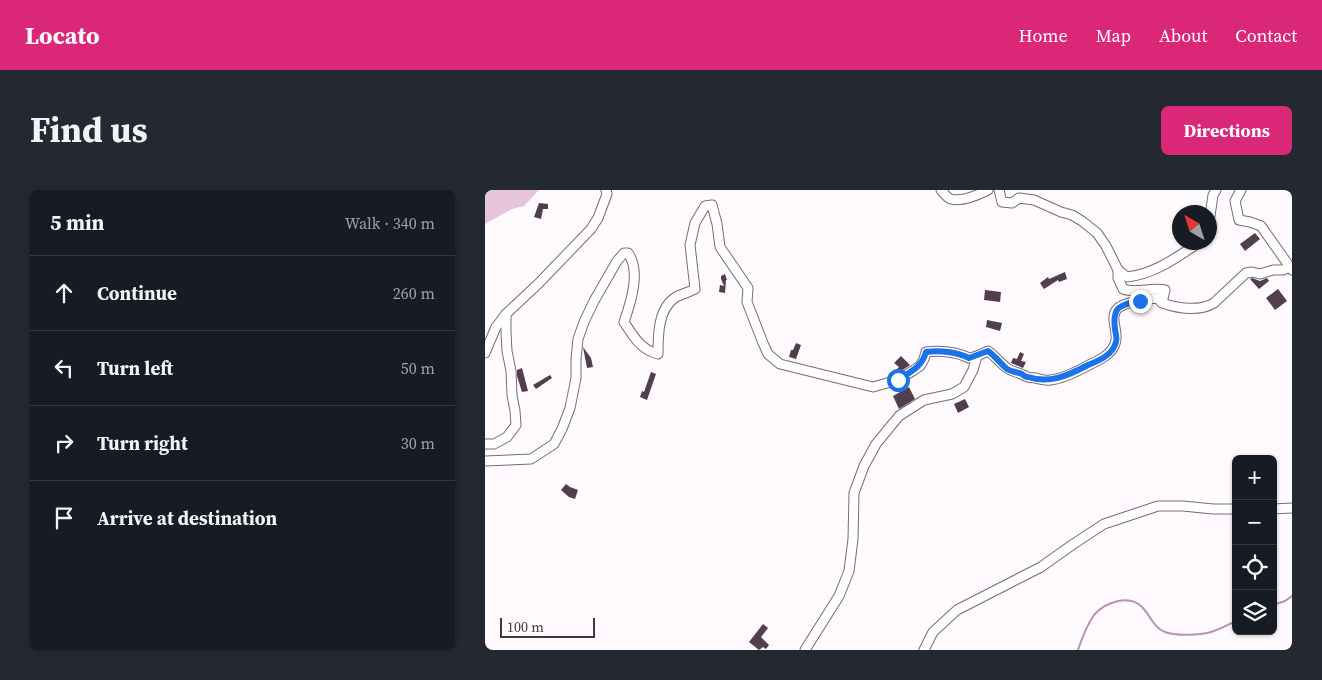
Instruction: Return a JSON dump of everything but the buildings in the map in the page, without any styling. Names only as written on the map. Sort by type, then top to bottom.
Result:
[{"type":"street","points":[[485,353],[496,327],[506,314],[591,230],[598,218],[607,194],[606,190]]},
{"type":"street","points":[[941,190],[952,199],[972,198],[988,190]]},
{"type":"street","points":[[999,190],[1002,202],[1012,203],[1019,198],[1035,200],[1061,212],[1072,214],[1097,233],[1106,246],[1118,270],[1118,278],[1123,289],[1130,292],[1148,291],[1154,288],[1165,290],[1161,302]]},
{"type":"street","points":[[1212,205],[1216,190]]},
{"type":"street","points":[[485,461],[531,459],[554,444],[570,408],[576,378],[579,339],[584,322],[617,261],[624,253],[628,253],[635,270],[629,308],[624,322],[644,348],[658,354],[659,329],[663,311],[675,297],[695,289],[690,245],[695,223],[705,206],[712,205],[720,247],[748,288],[747,302],[768,354],[780,364],[873,387],[898,380],[915,370],[925,359],[926,352],[932,351],[960,354],[969,358],[988,351],[1011,371],[1038,380],[1058,378],[1089,365],[1110,353],[1117,337],[1113,317],[1119,307],[1158,298],[1163,304],[1190,308],[1209,305],[1246,274],[1252,272],[1261,274],[1273,270],[1291,269],[1261,226],[1239,220],[1235,201],[1241,190]]},
{"type":"street","points":[[1118,270],[1127,276],[1137,276],[1165,264],[1187,250]]},
{"type":"street","points":[[485,444],[494,444],[507,437],[515,425],[511,371],[505,332],[506,314]]},
{"type":"street","points":[[805,650],[839,596],[849,571],[853,539],[854,494],[864,466],[876,444],[899,416],[924,400],[952,394],[964,387],[973,370],[977,356]]},
{"type":"street","points":[[924,650],[933,632],[957,610],[1041,567],[1072,544],[1104,524],[1159,506],[1232,509]]},
{"type":"street","points":[[1277,509],[1292,508]]},
{"type":"shaded area","points":[[485,190],[539,190],[524,206],[512,209],[485,224]]},
{"type":"waterway","points":[[1277,604],[1292,596]]},
{"type":"waterway","points":[[1078,650],[1094,615],[1104,606],[1117,601],[1124,600],[1137,603],[1145,610],[1158,628],[1174,634],[1192,635],[1207,633],[1232,623]]},
{"type":"route","points":[[898,380],[920,366],[925,359],[926,352],[932,351],[960,354],[969,358],[988,351],[1011,371],[1021,373],[1030,378],[1050,380],[1066,376],[1110,353],[1117,337],[1113,317],[1115,312],[1119,307],[1140,301]]}]
